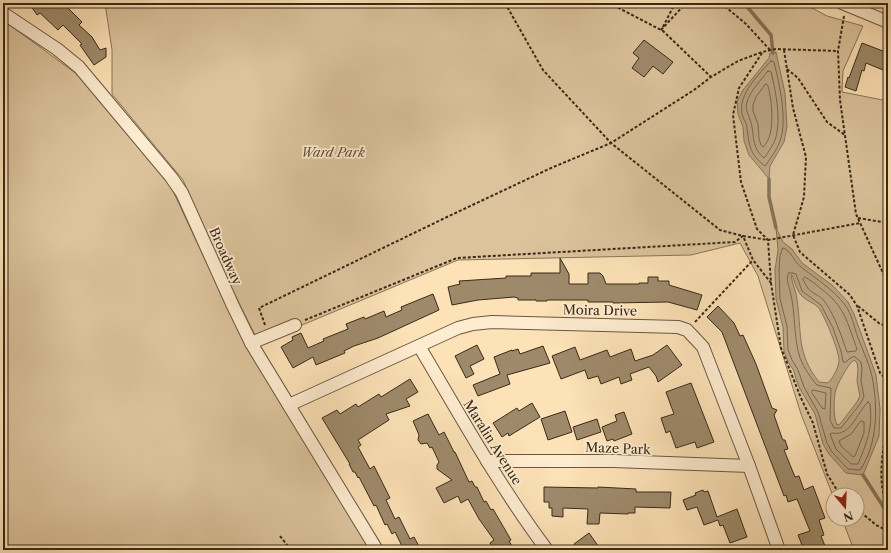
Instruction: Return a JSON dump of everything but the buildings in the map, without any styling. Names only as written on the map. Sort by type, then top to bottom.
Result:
[{"type":"street","points":[[843,4],[888,22]]},
{"type":"street","name":"Broadway","points":[[3,13],[57,48],[79,67],[171,177],[182,193],[233,306],[252,343],[377,550]]},
{"type":"street","name":"Moira Drive","points":[[289,405],[458,328],[473,324],[492,322],[660,326],[678,327],[688,330]]},
{"type":"street","points":[[252,343],[295,325]]},
{"type":"street","points":[[688,330],[703,347],[749,466],[779,550]]},
{"type":"street","name":"Maralin Avenue","points":[[419,346],[487,461],[527,523],[547,550]]},
{"type":"street","name":"Maze Park","points":[[487,461],[614,461],[749,466]]},
{"type":"path","points":[[505,3],[544,70],[612,143],[720,230],[768,240],[860,223]]},
{"type":"path","points":[[609,3],[661,30],[711,77]]},
{"type":"path","points":[[661,30],[675,3]]},
{"type":"path","points":[[661,30],[686,3]]},
{"type":"path","points":[[721,3],[746,24],[770,50]]},
{"type":"path","points":[[843,4],[838,50],[840,100],[856,214],[888,283]]},
{"type":"path","points":[[270,335],[258,308],[461,210],[552,168],[612,143],[694,90],[711,77],[738,61],[762,52],[776,49],[838,50]]},
{"type":"path","points":[[784,50],[793,108],[806,157],[804,197],[793,235],[800,252],[850,296],[857,306],[880,373],[888,381]]},
{"type":"path","points":[[762,52],[739,88],[733,115],[741,182],[757,229],[768,240],[771,283],[781,348],[801,398],[813,423],[827,474],[835,487]]},
{"type":"path","points":[[787,69],[798,78],[827,122],[845,135]]},
{"type":"path","points":[[858,218],[888,223]]},
{"type":"path","points":[[743,236],[753,260],[771,283]]},
{"type":"path","points":[[295,325],[457,258],[735,242],[743,236]]},
{"type":"path","points":[[688,330],[753,260]]},
{"type":"path","points":[[857,306],[880,324],[888,326]]},
{"type":"path","points":[[888,426],[881,469],[884,499],[888,504]]},
{"type":"path","points":[[865,516],[876,525],[888,531]]},
{"type":"path","points":[[280,536],[291,550]]},
{"type":"green space","name":"Ward Park","points":[[105,3],[803,3],[827,16],[863,26],[843,71],[842,92],[888,101],[888,141],[885,149],[888,164],[888,550],[854,550],[845,527],[865,527],[865,487],[829,487],[801,414],[758,276],[740,243],[691,255],[458,260],[259,343],[222,269],[183,180],[112,94],[112,50]]},
{"type":"green space","points":[[3,20],[78,75],[145,151],[171,187],[239,332],[372,550],[3,550]]},
{"type":"water","points":[[776,52],[785,93],[787,127],[784,142],[770,166],[769,179],[749,155],[744,141],[743,127],[738,114],[737,101],[743,90],[769,58],[770,53]]},
{"type":"water","points":[[776,228],[783,242],[792,249],[802,263],[832,285],[848,302],[854,314],[876,375],[880,409],[879,436],[863,475],[846,473],[829,454],[823,444],[815,414],[800,389],[794,371],[788,362],[784,351],[783,327],[776,299],[775,270],[778,250]],"holes":[[[791,275],[801,295],[806,300],[818,307],[821,311],[834,342],[839,361],[838,367],[832,379],[828,383],[819,382],[812,372],[803,352],[797,299]],[[854,360],[857,363],[857,381],[860,396],[840,424],[837,425],[834,413],[835,393],[843,375]]]},
{"type":"waterway","points":[[744,3],[771,35],[773,53]]},
{"type":"waterway","points":[[769,179],[769,197],[776,228]]},
{"type":"waterway","points":[[863,475],[888,514]]}]
